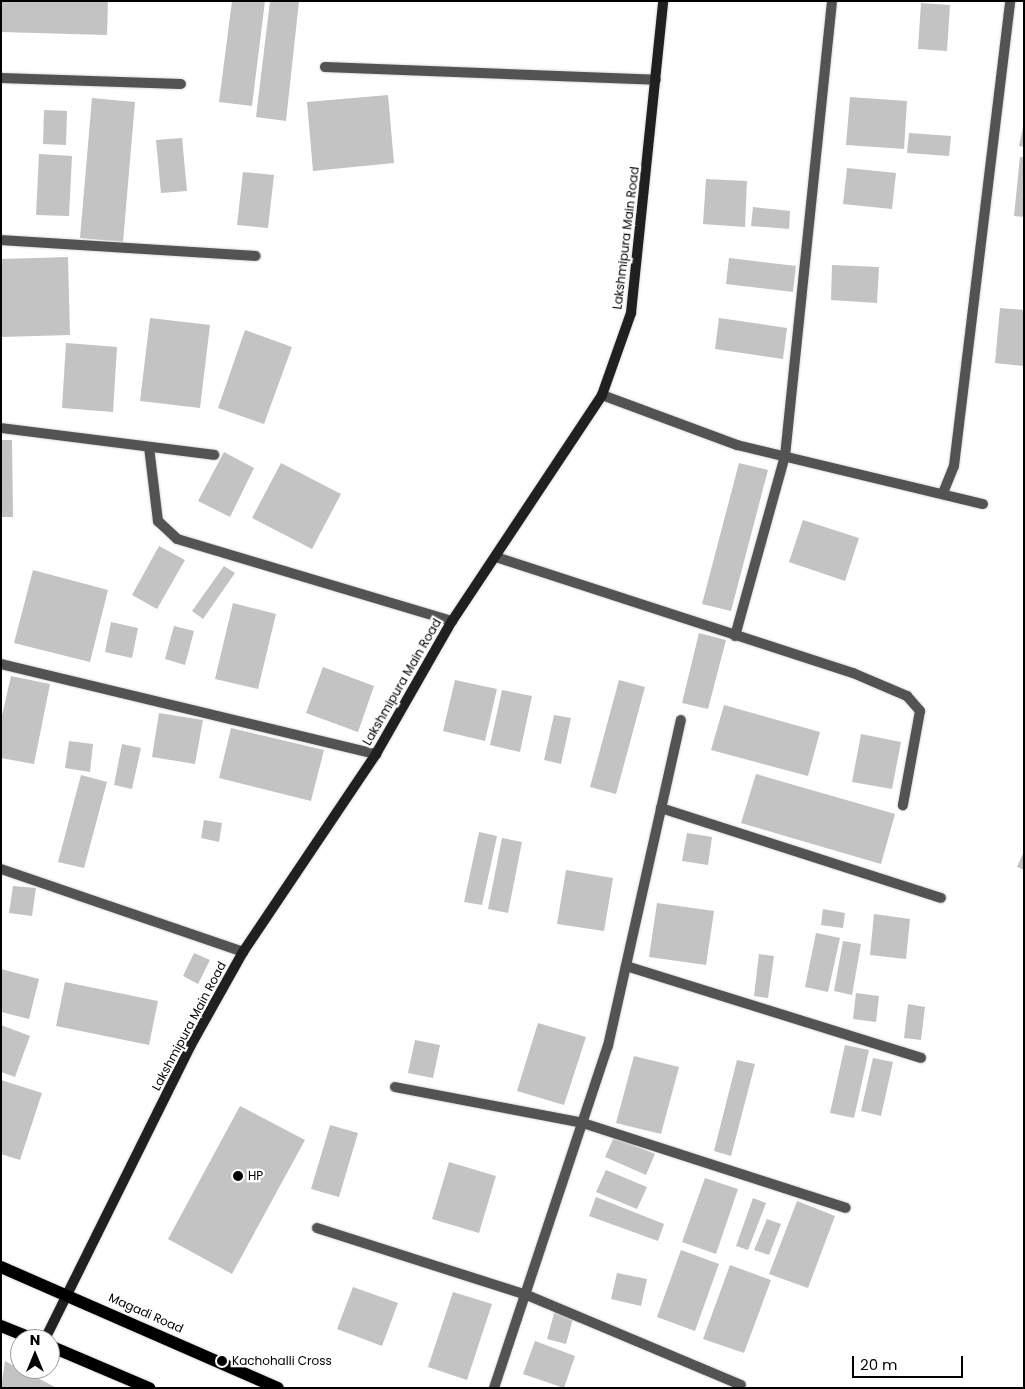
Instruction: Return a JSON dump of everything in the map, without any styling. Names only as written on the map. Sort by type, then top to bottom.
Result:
[{"type":"main road","name":"Lakshmipura Main Road","points":[[50,1329],[191,1045],[244,952],[376,754],[452,620],[496,557],[602,395],[631,313],[656,80],[662,1]]},
{"type":"main road","name":"Magadi Road","points":[[1,1267],[67,1293],[278,1388]]},
{"type":"main road","points":[[60,1351],[131,1384],[149,1388]]},
{"type":"street","points":[[735,636],[785,456],[832,1]]},
{"type":"street","points":[[943,493],[954,466],[1010,1]]},
{"type":"street","points":[[325,67],[656,80]]},
{"type":"street","points":[[1,78],[181,84]]},
{"type":"street","points":[[1,240],[256,256]]},
{"type":"street","points":[[602,395],[737,446],[943,493],[983,504]]},
{"type":"street","points":[[1,428],[214,455]]},
{"type":"street","points":[[149,447],[158,521],[177,539],[452,620]]},
{"type":"street","points":[[496,557],[853,673],[908,696],[920,711],[903,805]]},
{"type":"street","points":[[1,664],[376,754]]},
{"type":"street","points":[[494,1388],[527,1294],[608,1046],[680,720]]},
{"type":"street","points":[[661,808],[941,898]]},
{"type":"street","points":[[1,869],[244,952]]},
{"type":"street","points":[[626,966],[921,1058]]},
{"type":"street","points":[[395,1087],[583,1123],[846,1208]]},
{"type":"street","points":[[317,1228],[527,1294],[740,1385]]},
{"type":"building","points":[[1,1],[108,1],[107,35],[1,32]]},
{"type":"building","points":[[232,1],[265,1],[252,106],[219,102]]},
{"type":"building","points":[[270,1],[299,1],[286,121],[256,117]]},
{"type":"building","points":[[921,3],[950,5],[947,51],[918,49]]},
{"type":"building","points":[[388,95],[394,163],[313,171],[307,102]]},
{"type":"building","points":[[850,97],[907,101],[904,149],[846,145]]},
{"type":"building","points":[[92,98],[135,102],[123,242],[80,238]]},
{"type":"building","points":[[44,110],[67,111],[66,145],[43,144]]},
{"type":"building","points":[[1024,122],[1024,147],[1019,146]]},
{"type":"building","points":[[909,133],[951,136],[949,156],[907,153]]},
{"type":"building","points":[[182,138],[187,191],[161,193],[156,140]]},
{"type":"building","points":[[39,154],[72,156],[69,216],[36,215]]},
{"type":"building","points":[[1020,157],[1024,157],[1024,217],[1014,216]]},
{"type":"building","points":[[847,168],[896,173],[892,209],[843,204]]},
{"type":"building","points":[[243,172],[274,175],[268,228],[237,225]]},
{"type":"building","points":[[706,179],[747,181],[745,227],[703,224]]},
{"type":"building","points":[[753,207],[790,211],[789,229],[751,226]]},
{"type":"building","points":[[68,257],[70,335],[1,337],[1,259]]},
{"type":"building","points":[[729,258],[796,266],[793,292],[726,284]]},
{"type":"building","points":[[832,265],[879,267],[877,303],[831,300]]},
{"type":"building","points":[[1000,308],[1024,310],[1024,366],[995,363]]},
{"type":"building","points":[[150,318],[210,325],[200,408],[140,401]]},
{"type":"building","points":[[719,318],[787,328],[783,359],[715,349]]},
{"type":"building","points":[[245,330],[292,347],[264,424],[218,408]]},
{"type":"building","points":[[66,343],[117,347],[113,412],[62,408]]},
{"type":"building","points":[[1,440],[12,440],[13,517],[1,517]]},
{"type":"building","points":[[224,452],[254,468],[230,517],[198,501]]},
{"type":"building","points":[[281,463],[341,494],[312,549],[252,518]]},
{"type":"building","points":[[739,463],[768,470],[731,611],[702,604]]},
{"type":"building","points":[[803,520],[859,538],[845,581],[789,562]]},
{"type":"building","points":[[159,546],[185,560],[157,609],[132,595]]},
{"type":"building","points":[[224,566],[235,573],[203,619],[192,611]]},
{"type":"building","points":[[33,570],[108,590],[90,662],[14,643]]},
{"type":"building","points":[[233,603],[276,614],[258,689],[215,679]]},
{"type":"building","points":[[111,622],[138,628],[132,658],[105,652]]},
{"type":"building","points":[[174,626],[194,631],[185,665],[165,659]]},
{"type":"building","points":[[699,633],[726,640],[708,709],[682,703]]},
{"type":"building","points":[[323,667],[374,686],[358,732],[306,713]]},
{"type":"building","points":[[11,676],[50,684],[34,764],[1,758],[1,720]]},
{"type":"building","points":[[455,680],[497,689],[485,741],[443,731]]},
{"type":"building","points":[[619,680],[645,687],[616,794],[590,787]]},
{"type":"building","points":[[502,690],[532,696],[520,752],[490,745]]},
{"type":"building","points":[[724,705],[820,732],[808,776],[711,750]]},
{"type":"building","points":[[159,713],[203,720],[195,764],[152,757]]},
{"type":"building","points":[[554,715],[571,718],[561,764],[544,760]]},
{"type":"building","points":[[231,728],[324,750],[311,801],[219,778]]},
{"type":"building","points":[[861,734],[901,742],[892,789],[852,782]]},
{"type":"building","points":[[69,741],[93,744],[90,772],[65,768]]},
{"type":"building","points":[[122,744],[141,748],[132,789],[114,785]]},
{"type":"building","points":[[756,774],[895,814],[881,864],[741,823]]},
{"type":"building","points":[[81,775],[107,782],[84,868],[58,862]]},
{"type":"building","points":[[204,820],[222,823],[219,842],[201,838]]},
{"type":"building","points":[[479,832],[497,836],[482,905],[464,902]]},
{"type":"building","points":[[687,833],[712,837],[708,865],[682,861]]},
{"type":"building","points":[[502,838],[522,842],[508,913],[488,909]]},
{"type":"building","points":[[1024,851],[1024,870],[1017,867]]},
{"type":"building","points":[[566,870],[613,878],[604,931],[557,924]]},
{"type":"building","points":[[13,886],[36,888],[32,916],[9,913]]},
{"type":"building","points":[[657,903],[714,911],[706,965],[649,957]]},
{"type":"building","points":[[823,909],[845,913],[843,928],[821,925]]},
{"type":"building","points":[[874,914],[910,919],[906,959],[870,955]]},
{"type":"building","points":[[816,933],[840,938],[828,992],[805,987]]},
{"type":"building","points":[[843,941],[861,944],[852,995],[834,991]]},
{"type":"building","points":[[194,953],[210,960],[198,984],[183,976]]},
{"type":"building","points":[[759,954],[774,956],[768,998],[754,996]]},
{"type":"building","points":[[1,969],[39,979],[29,1019],[1,1012]]},
{"type":"building","points":[[65,982],[158,1001],[149,1045],[56,1026]]},
{"type":"building","points":[[856,993],[879,996],[876,1022],[853,1019]]},
{"type":"building","points":[[908,1004],[925,1007],[921,1040],[904,1038]]},
{"type":"building","points":[[538,1023],[586,1037],[564,1105],[517,1091]]},
{"type":"building","points":[[1,1025],[30,1036],[15,1077],[1,1072]]},
{"type":"building","points":[[415,1040],[440,1045],[433,1078],[408,1073]]},
{"type":"building","points":[[845,1045],[869,1050],[854,1118],[830,1113]]},
{"type":"building","points":[[634,1056],[679,1067],[661,1134],[616,1123]]},
{"type":"building","points":[[873,1058],[893,1062],[881,1116],[861,1111]]},
{"type":"building","points":[[737,1060],[755,1064],[731,1156],[714,1151]]},
{"type":"building","points":[[1,1080],[42,1093],[20,1160],[1,1154]]},
{"type":"building","points":[[240,1106],[305,1140],[232,1274],[168,1239]]},
{"type":"building","points":[[330,1125],[358,1133],[339,1197],[311,1189]]},
{"type":"building","points":[[614,1137],[655,1154],[646,1175],[605,1157]]},
{"type":"building","points":[[449,1162],[496,1176],[479,1233],[432,1219]]},
{"type":"building","points":[[606,1170],[647,1187],[637,1209],[596,1192]]},
{"type":"building","points":[[705,1178],[738,1189],[716,1254],[682,1242]]},
{"type":"building","points":[[596,1197],[664,1224],[658,1241],[589,1216]]},
{"type":"building","points":[[753,1198],[766,1203],[748,1250],[736,1246]]},
{"type":"building","points":[[797,1201],[835,1216],[808,1288],[769,1274]]},
{"type":"building","points":[[767,1219],[781,1224],[769,1255],[754,1250]]},
{"type":"building","points":[[681,1250],[719,1264],[695,1331],[657,1317]]},
{"type":"building","points":[[730,1265],[771,1280],[744,1353],[703,1339]]},
{"type":"building","points":[[617,1273],[647,1279],[641,1306],[611,1299]]},
{"type":"building","points":[[353,1287],[398,1303],[382,1346],[337,1329]]},
{"type":"building","points":[[453,1292],[492,1304],[467,1380],[428,1367]]},
{"type":"building","points":[[555,1310],[574,1315],[566,1344],[547,1339]]},
{"type":"building","points":[[535,1341],[575,1356],[564,1388],[523,1374]]},
{"type":"building","points":[[5,1361],[10,1364],[10,1379],[39,1379],[57,1388],[1,1388]]},
{"type":"place","name":"HP","points":[[238,1176]]},
{"type":"place","name":"Kachohalli Cross","points":[[222,1361]]}]
